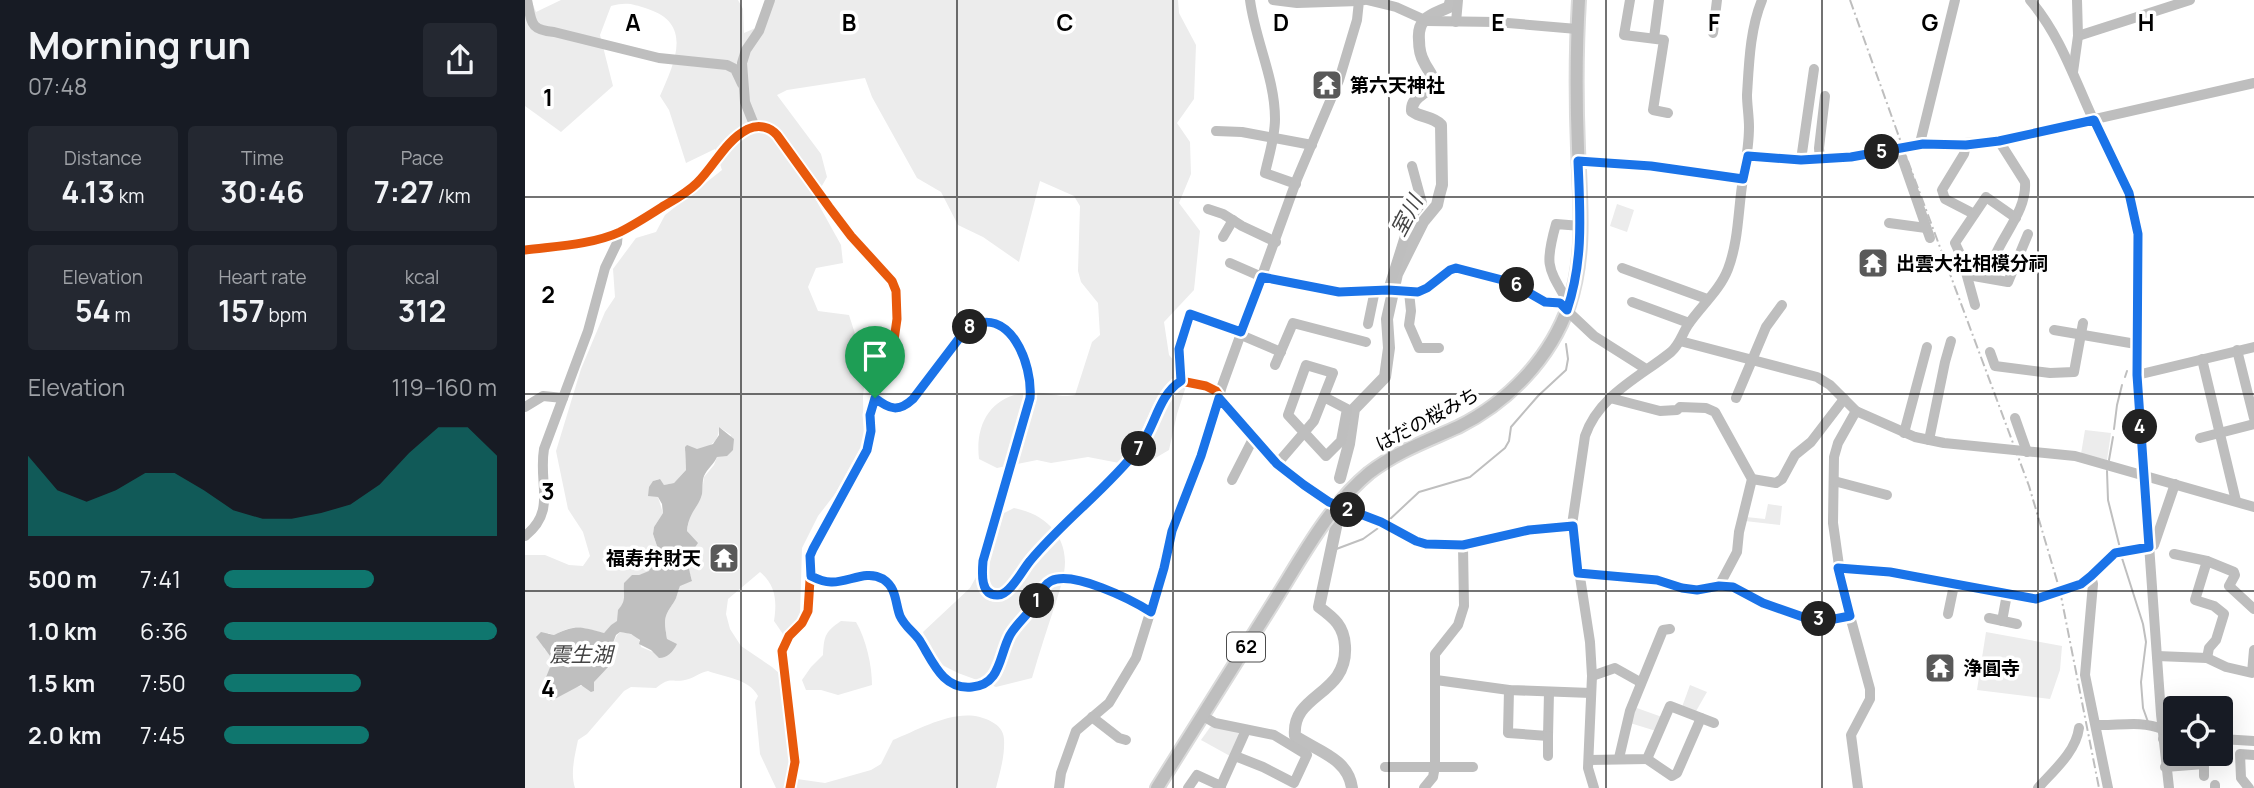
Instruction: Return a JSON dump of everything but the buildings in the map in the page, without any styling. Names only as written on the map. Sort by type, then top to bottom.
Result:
[{"type":"main road","name":"はだの桜みち","points":[[1157,788],[1336,506],[1386,461],[1480,415],[1512,390],[1533,369],[1547,349],[1568,307],[1577,275],[1581,226],[1575,79],[1579,0]]},
{"type":"street","points":[[527,0],[534,27],[540,31],[554,32],[659,58],[727,65],[735,69],[742,84]]},
{"type":"street","points":[[755,127],[744,102],[744,57],[759,31],[770,0]]},
{"type":"street","points":[[1250,0],[1268,71],[1275,118],[1265,173],[1296,184]]},
{"type":"street","points":[[1273,0],[1297,3],[1363,0],[1399,3],[1422,19],[1577,29]]},
{"type":"street","points":[[1059,788],[1061,773],[1076,731],[1109,703],[1136,658],[1164,568],[1172,531],[1296,184],[1339,80],[1363,0]]},
{"type":"street","points":[[1456,22],[1458,0]]},
{"type":"street","points":[[1630,0],[1624,35],[1664,40],[1653,110],[1668,113]]},
{"type":"street","points":[[1654,38],[1659,0]]},
{"type":"street","points":[[1716,29],[1717,0]]},
{"type":"street","points":[[1593,787],[1588,768],[1592,676],[1590,642],[1573,526],[1585,436],[1599,407],[1671,352],[1689,323],[1722,281],[1730,264],[1748,156],[1747,96],[1753,31],[1762,0]]},
{"type":"street","points":[[1923,144],[1921,139],[1955,0]]},
{"type":"street","points":[[2030,0],[2043,15],[2073,73],[2129,193],[2135,216],[2138,234],[2137,375],[2163,734]]},
{"type":"street","points":[[2073,73],[2078,36],[2077,0]]},
{"type":"street","points":[[2078,36],[2190,0]]},
{"type":"street","points":[[1801,160],[1803,124],[1814,69]]},
{"type":"street","points":[[1748,156],[1820,160],[1923,144],[1966,145],[1999,141],[2254,83]]},
{"type":"street","points":[[1820,160],[1819,148],[1827,111],[1825,96]]},
{"type":"street","points":[[525,250],[595,240],[618,232],[686,192],[732,141],[755,127],[767,128],[778,135],[828,207],[892,281],[896,291],[897,319],[894,340],[878,383],[870,415],[871,431],[867,450],[810,556],[811,576],[805,618],[789,636],[782,651],[795,762],[790,788]]},
{"type":"street","points":[[1216,131],[1243,132],[1312,145]]},
{"type":"street","points":[[1988,278],[1995,256],[2016,218],[2026,190],[2025,182],[1999,141]]},
{"type":"street","points":[[1966,145],[1964,154],[1942,190],[1945,199],[1974,214]]},
{"type":"street","points":[[1889,223],[1928,233],[1899,149]]},
{"type":"street","points":[[1578,161],[1651,166],[1743,179]]},
{"type":"street","points":[[1412,166],[1421,186],[1422,203],[1411,217],[1401,248],[1396,291],[1411,311],[1409,325],[1419,348],[1439,348]]},
{"type":"street","points":[[1975,305],[1968,275],[1955,243],[1986,197],[2016,218]]},
{"type":"street","points":[[1208,209],[1276,242]]},
{"type":"street","points":[[1223,237],[1233,220]]},
{"type":"street","points":[[1581,226],[1556,224],[1549,268],[1568,307],[1594,336],[1646,369]]},
{"type":"street","points":[[525,536],[541,520],[544,511],[542,460],[547,437],[588,331],[605,268],[617,243],[618,232]]},
{"type":"street","points":[[1968,275],[1988,278],[2007,287],[2028,234]]},
{"type":"street","points":[[1389,244],[1401,248]]},
{"type":"street","points":[[1230,263],[1262,277],[1339,292],[1418,292],[1456,268],[1510,282],[1545,302],[1560,303],[1568,307]]},
{"type":"street","points":[[1622,268],[1707,299]]},
{"type":"street","points":[[1369,324],[1375,290]]},
{"type":"street","points":[[1632,302],[1689,323]]},
{"type":"street","points":[[1740,395],[1766,327],[1782,311]]},
{"type":"street","points":[[1181,381],[1179,349],[1190,314],[1281,352]]},
{"type":"street","points":[[875,398],[886,407],[897,409],[906,406],[967,328],[991,322],[999,324],[1012,336],[1029,372],[1031,386],[1030,398],[983,561],[985,588],[993,595],[999,596],[1008,590],[1028,562],[1051,537],[1132,456],[1145,439],[1167,394],[1181,381],[1216,391],[1219,398],[1277,464],[1304,485],[1336,506],[1381,522],[1409,538],[1426,544],[1463,545],[1529,530],[1573,526]]},
{"type":"street","points":[[1275,365],[1293,323],[1366,342]]},
{"type":"street","points":[[1990,352],[1995,366],[2050,373],[2074,372],[2083,323]]},
{"type":"street","points":[[2054,330],[2136,344]]},
{"type":"street","points":[[1680,341],[1817,377],[1830,385],[1856,411],[1904,433],[1929,440],[2075,456],[2254,506]]},
{"type":"street","points":[[1929,440],[1951,341]]},
{"type":"street","points":[[2137,375],[2254,346]]},
{"type":"street","points":[[2237,351],[2254,418]]},
{"type":"street","points":[[1904,433],[1926,352],[1945,362]]},
{"type":"street","points":[[2201,359],[2236,501]]},
{"type":"street","points":[[1277,464],[1304,433],[1314,421],[1333,373],[1306,365],[1288,415],[1304,433],[1326,456],[1341,441],[1347,409],[1324,397]]},
{"type":"street","points":[[525,407],[543,396],[563,397]]},
{"type":"street","points":[[1610,398],[1660,411],[1706,408],[1715,412],[1721,420],[1752,479],[1737,552],[1719,586]]},
{"type":"street","points":[[1752,479],[1776,482],[1782,479],[1795,455],[1811,442],[1844,399]]},
{"type":"street","points":[[1856,411],[1836,450],[1833,463],[1833,523],[1838,568],[1871,689],[1870,699],[1851,735],[1858,788]]},
{"type":"street","points":[[2015,418],[2027,452]]},
{"type":"street","points":[[2200,438],[2254,424]]},
{"type":"street","points":[[1231,475],[1254,437]]},
{"type":"street","points":[[1834,481],[1887,495]]},
{"type":"street","points":[[1838,568],[1890,572],[2036,599],[2081,584],[2115,553],[2154,545],[2175,484]]},
{"type":"street","points":[[1424,788],[1433,777],[1435,766],[1435,654],[1458,625],[1464,606],[1463,545]]},
{"type":"street","points":[[2174,554],[2207,561],[2235,572],[2229,586],[2254,609]]},
{"type":"street","points":[[2207,561],[2196,600],[2214,606],[2224,614],[2207,658]]},
{"type":"street","points":[[1578,573],[1657,580],[1697,590],[1719,586],[1733,587],[1763,603],[1812,619],[1829,620],[1850,616]]},
{"type":"street","points":[[811,576],[830,582],[874,575],[884,579],[892,587],[905,625],[916,636],[939,673],[953,685],[971,688],[991,680],[999,667],[1011,633],[1050,581],[1066,578],[1106,590],[1132,600],[1151,612]]},
{"type":"street","points":[[2091,576],[2093,584],[2085,675],[2108,788]]},
{"type":"street","points":[[1948,614],[1956,584]]},
{"type":"street","points":[[2002,621],[2007,594]]},
{"type":"street","points":[[1989,618],[2017,624]]},
{"type":"street","points":[[1619,758],[1640,682],[1663,630],[1670,629]]},
{"type":"street","points":[[2157,656],[2207,658],[2226,667],[2252,673],[2254,650]]},
{"type":"street","points":[[1592,676],[1615,668],[1640,682]]},
{"type":"street","points":[[1436,680],[1509,690],[1591,693]]},
{"type":"street","points":[[1509,690],[1508,733],[1548,736]]},
{"type":"street","points":[[1548,756],[1549,692]]},
{"type":"street","points":[[1647,759],[1670,706],[1714,723]]},
{"type":"street","points":[[1203,716],[1215,723],[1274,735],[1307,755],[1294,783],[1263,766],[1235,756]]},
{"type":"street","points":[[1092,717],[1121,740]]},
{"type":"street","points":[[1588,760],[1647,759],[1672,776],[1677,773],[1701,718]]},
{"type":"street","points":[[2096,725],[2154,726],[2163,734]]},
{"type":"street","points":[[2038,788],[2067,754],[2079,728]]},
{"type":"street","points":[[1188,788],[1196,775],[1221,787],[1246,730]]},
{"type":"street","points":[[2233,740],[2254,741]]},
{"type":"street","points":[[2249,788],[2241,778],[2240,754],[2254,755]]},
{"type":"street","points":[[1385,767],[1473,766]]},
{"type":"street","points":[[2168,788],[2165,767],[2170,766]]},
{"type":"street","points":[[2204,766],[2204,776]]},
{"type":"shaded area","points":[[525,0],[531,0],[536,12],[561,0],[738,0],[743,9],[744,33],[767,23],[769,0],[1178,0],[1179,13],[1196,45],[1194,99],[1177,123],[1190,142],[1191,174],[1179,203],[1200,231],[1194,290],[1164,322],[1169,355],[1189,377],[1169,450],[1140,467],[1088,457],[1051,463],[1037,460],[997,468],[979,459],[981,430],[985,418],[993,408],[1014,395],[1075,395],[1092,342],[1100,335],[1098,303],[1081,282],[1078,271],[1080,206],[1074,196],[1040,181],[1019,262],[983,237],[958,225],[941,192],[917,178],[872,97],[865,78],[787,90],[777,95],[821,154],[827,177],[815,198],[841,245],[843,263],[816,268],[808,287],[818,311],[849,315],[866,368],[863,397],[864,442],[859,463],[818,516],[802,548],[800,615],[796,625],[785,637],[774,621],[775,601],[772,588],[760,572],[728,599],[726,614],[730,629],[741,646],[780,674],[792,713],[789,747],[797,779],[825,783],[871,770],[881,764],[893,740],[929,724],[968,716],[992,722],[1003,733],[1004,752],[996,788],[776,788],[760,754],[755,702],[758,696],[743,682],[708,671],[680,681],[668,681],[656,688],[631,687],[624,691],[587,734],[578,740],[573,770],[575,788],[525,788],[525,555],[545,555],[569,565],[583,566],[590,556],[583,532],[568,509],[556,451],[581,369],[605,312],[615,297],[613,269],[636,238],[656,232],[665,215],[722,170],[715,149],[686,163],[669,110],[660,96],[671,71],[677,46],[676,35],[671,24],[648,9],[629,4],[611,6],[600,35],[613,86],[561,132],[525,106]],"holes":[[[719,427],[731,435],[722,456],[717,457],[704,477],[702,493],[690,514],[687,531],[692,538],[687,566],[692,580],[680,585],[666,615],[667,639],[653,652],[641,647],[639,639],[634,635],[620,632],[613,644],[609,667],[586,686],[573,688],[551,700],[548,697],[552,664],[549,653],[544,649],[548,633],[554,635],[579,628],[604,633],[618,621],[618,610],[625,603],[624,588],[639,575],[649,572],[656,552],[654,527],[663,513],[653,481],[659,479],[664,485],[674,483],[686,470],[685,451],[713,443]]]},
{"type":"shaded area","points":[[1617,204],[1634,210],[1627,232],[1610,226]]},
{"type":"shaded area","points":[[2085,430],[2111,433],[2107,460],[2081,454]]},
{"type":"shaded area","points":[[1768,504],[1782,506],[1780,525],[1745,521],[1746,517],[1765,519]]},
{"type":"shaded area","points":[[1014,508],[1034,514],[1050,526],[1061,542],[1065,567],[1032,678],[996,687],[942,665],[927,645],[923,632],[970,588],[981,568],[985,531],[994,518]]},
{"type":"shaded area","points":[[841,621],[856,622],[860,629],[868,652],[872,685],[838,695],[821,690],[806,690],[802,680],[823,655],[825,639],[829,632]]},
{"type":"shaded area","points":[[1986,632],[2062,646],[2060,670],[2050,699],[1977,690]]},
{"type":"shaded area","points":[[1690,685],[1707,692],[1695,713],[1682,707]]},
{"type":"shaded area","points":[[1634,707],[1662,717],[1656,731],[1630,723]]},
{"type":"shaded area","points":[[1211,726],[1238,732],[1240,735],[1230,756],[1201,740]]},
{"type":"water","name":"震生湖","points":[[719,427],[734,439],[733,450],[727,456],[717,457],[705,473],[702,494],[690,519],[687,531],[698,543],[689,561],[692,581],[680,586],[665,619],[667,639],[677,644],[672,652],[659,658],[639,644],[640,640],[631,634],[620,632],[613,643],[611,664],[594,682],[594,691],[591,692],[581,685],[551,701],[541,695],[553,660],[536,637],[541,632],[554,635],[579,628],[604,633],[617,621],[618,610],[624,600],[624,583],[632,575],[649,571],[656,552],[654,527],[663,513],[658,497],[648,496],[649,487],[653,481],[660,479],[664,485],[674,483],[686,470],[685,447],[687,445],[697,449],[713,444],[719,435]]},
{"type":"waterway","name":"室川","points":[[1340,478],[1354,409],[1385,377],[1389,348],[1387,319],[1397,274],[1423,222],[1437,205],[1442,185],[1441,125],[1412,111],[1412,106],[1434,82],[1421,54],[1420,26],[1427,18],[1449,7],[1451,0]]},
{"type":"waterway","points":[[1388,521],[1419,492],[1470,477],[1505,448],[1511,427],[1566,370],[1566,344]]},
{"type":"waterway","points":[[2125,377],[2127,371]]},
{"type":"waterway","points":[[2114,429],[2122,385]]},
{"type":"waterway","points":[[2109,460],[2113,437]]},
{"type":"waterway","points":[[2107,471],[2108,500],[2120,548]]},
{"type":"waterway","points":[[1331,551],[1363,539],[1381,526]]},
{"type":"waterway","name":"室川","points":[[1336,527],[1319,607],[1334,619],[1343,633],[1344,662],[1338,675],[1302,711],[1296,722],[1295,736],[1338,762],[1345,769],[1352,788]]},
{"type":"waterway","points":[[2121,555],[2146,642],[2141,682],[2143,708],[2148,722]]},
{"type":"railway","points":[[1850,0],[2029,486],[2060,591],[2099,788]]},
{"type":"cycle path","points":[[525,250],[585,242],[625,229],[689,190],[733,140],[752,127],[760,127],[768,128],[777,135],[851,236],[892,281],[896,291],[897,319],[894,340],[869,415],[871,431],[867,450],[812,549],[808,611],[802,623],[789,636],[782,651],[795,762],[790,788]]},
{"type":"cycle path","points":[[875,398],[889,407],[906,406],[967,328],[982,322],[995,324],[1007,330],[1016,341],[1027,370],[1030,398],[983,561],[983,583],[992,594],[998,595],[1007,591],[1043,546],[1127,463],[1144,440],[1167,395],[1181,381],[1216,391],[1277,464],[1329,502],[1381,522],[1416,541],[1463,546],[1529,530],[1572,525]]},
{"type":"place","name":"第六天神社","points":[[1327,85]]},
{"type":"place","name":"出雲大社相模分祠","points":[[1873,263]]},
{"type":"place","name":"福寿弁財天","points":[[724,558]]},
{"type":"place","name":"浄圓寺","points":[[1940,668]]},
{"type":"route","points":[[2094,120],[2129,193],[2138,234],[2137,375],[2149,547],[2115,553],[2081,584],[2036,599],[1890,572],[1838,568],[1850,616],[1829,620],[1812,619],[1763,603],[1733,587],[1719,586],[1697,590],[1657,580],[1578,573],[1573,526],[1529,530],[1463,545],[1426,544],[1416,541],[1381,522],[1336,506],[1304,485],[1277,464],[1219,398],[1201,456],[1172,531],[1151,612],[1132,600],[1106,590],[1066,578],[1050,581],[1011,633],[999,667],[991,680],[971,688],[953,685],[939,673],[916,636],[905,625],[892,587],[884,579],[874,575],[830,582],[811,576],[810,556],[813,549],[867,450],[871,431],[870,415],[875,398],[886,407],[897,409],[906,406],[967,328],[991,322],[999,324],[1012,336],[1029,372],[1031,386],[1030,398],[983,561],[985,588],[993,595],[999,596],[1008,590],[1028,562],[1051,537],[1141,446],[1167,394],[1181,381],[1179,349],[1190,314],[1241,332],[1262,277],[1339,292],[1418,292],[1456,268],[1510,282],[1545,302],[1560,303],[1567,310],[1577,275],[1581,240],[1578,161],[1651,166],[1743,179],[1748,156],[1781,160],[1851,157],[1923,144],[1966,145],[1999,141],[2094,120]]}]
